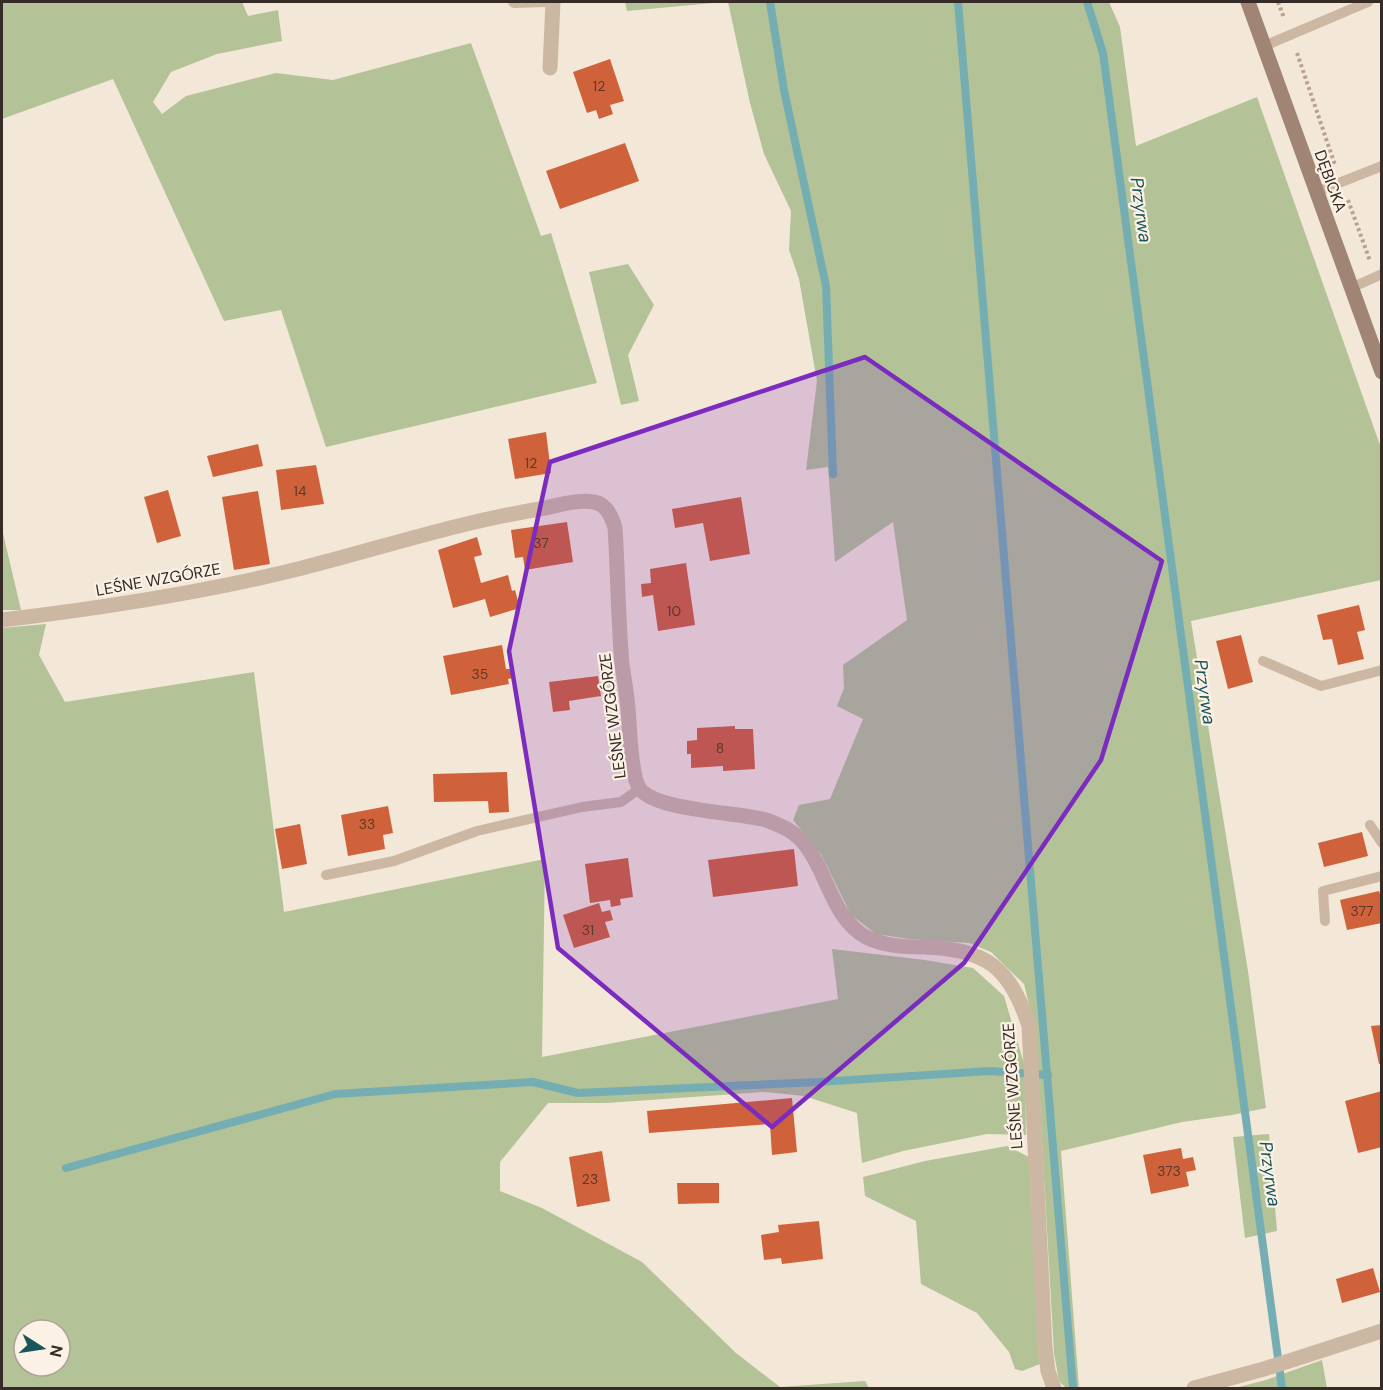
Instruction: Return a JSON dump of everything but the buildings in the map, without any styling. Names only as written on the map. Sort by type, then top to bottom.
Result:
[{"type":"street","points":[[550,68],[553,2]]},
{"type":"street","name":"DĘBICKA","points":[[1248,2],[1382,372]]},
{"type":"street","name":"LEŚNE WZGÓRZE","points":[[2,620],[228,585],[485,519],[582,501],[595,502],[604,506],[612,516],[615,528],[622,666],[627,691],[634,773],[639,789],[649,797],[666,804],[767,820],[789,831],[802,842],[816,861],[840,911],[850,926],[867,938],[888,945],[964,951],[985,960],[1000,970],[1013,986],[1029,1026],[1045,1347],[1048,1371],[1054,1389]]},
{"type":"street","points":[[1194,1389],[1382,1331]]},
{"type":"lane","points":[[513,2],[545,2]]},
{"type":"lane","points":[[1264,46],[1368,2]]},
{"type":"lane","points":[[1316,192],[1382,166]]},
{"type":"lane","points":[[1351,288],[1378,276]]},
{"type":"lane","points":[[1263,661],[1321,686],[1382,670]]},
{"type":"lane","points":[[326,875],[394,861],[477,831],[582,807],[621,802],[639,789]]},
{"type":"lane","points":[[1370,825],[1382,843]]},
{"type":"lane","points":[[1325,921],[1323,891],[1382,876]]},
{"type":"path","points":[[1278,2],[1341,182],[1378,276]]},
{"type":"highlighted area","points":[[865,357],[1162,561],[1101,760],[964,963],[772,1127],[558,948],[509,651],[550,462]]},
{"type":"green space","points":[[2,2],[242,2],[248,16],[278,10],[282,41],[217,54],[171,72],[153,102],[162,114],[186,96],[276,73],[333,80],[471,43],[541,236],[551,233],[597,383],[326,447],[281,310],[224,321],[113,79],[2,119]]},
{"type":"green space","points":[[625,2],[724,2],[627,11]]},
{"type":"green space","points":[[728,2],[1109,2],[1120,27],[1136,146],[1257,97],[1381,448],[1381,580],[1191,621],[1248,971],[1266,1108],[1182,1122],[1061,1151],[1079,1388],[1066,1388],[1059,1381],[1054,1353],[1037,1054],[1024,984],[991,952],[969,943],[876,934],[851,915],[821,854],[793,820],[799,805],[830,799],[863,719],[837,706],[844,688],[843,665],[907,620],[893,522],[835,562],[828,467],[806,470],[817,381],[799,279],[789,250],[791,211],[764,154],[750,103]]},
{"type":"green space","points":[[628,264],[654,305],[628,355],[639,401],[621,405],[589,272]]},
{"type":"green space","points":[[2,529],[21,610],[2,610]]},
{"type":"green space","points":[[46,624],[39,655],[65,702],[254,672],[284,912],[545,859],[542,1057],[838,999],[832,949],[973,968],[1004,996],[1025,1067],[1026,1135],[987,1134],[903,1151],[862,1163],[857,1113],[804,1096],[765,1092],[607,1103],[548,1103],[500,1162],[500,1191],[542,1208],[642,1262],[736,1353],[780,1387],[865,1381],[869,1388],[2,1388],[2,628]]},
{"type":"green space","points":[[1269,1134],[1277,1231],[1245,1238],[1233,1137]]},
{"type":"green space","points":[[1007,1146],[1029,1157],[1040,1364],[1022,1371],[1015,1369],[1009,1352],[977,1313],[921,1284],[916,1221],[865,1196],[863,1177],[925,1161]]},
{"type":"green space","points":[[1322,1360],[1327,1388],[1235,1388],[1266,1380]]},
{"type":"waterway","points":[[770,2],[784,90],[826,286],[833,474]]},
{"type":"waterway","points":[[958,2],[1073,1388]]},
{"type":"waterway","name":"Przyrwa","points":[[1087,2],[1103,53],[1282,1388]]},
{"type":"waterway","points":[[66,1168],[335,1094],[533,1082],[578,1093],[819,1082],[990,1071],[1048,1075]]}]
